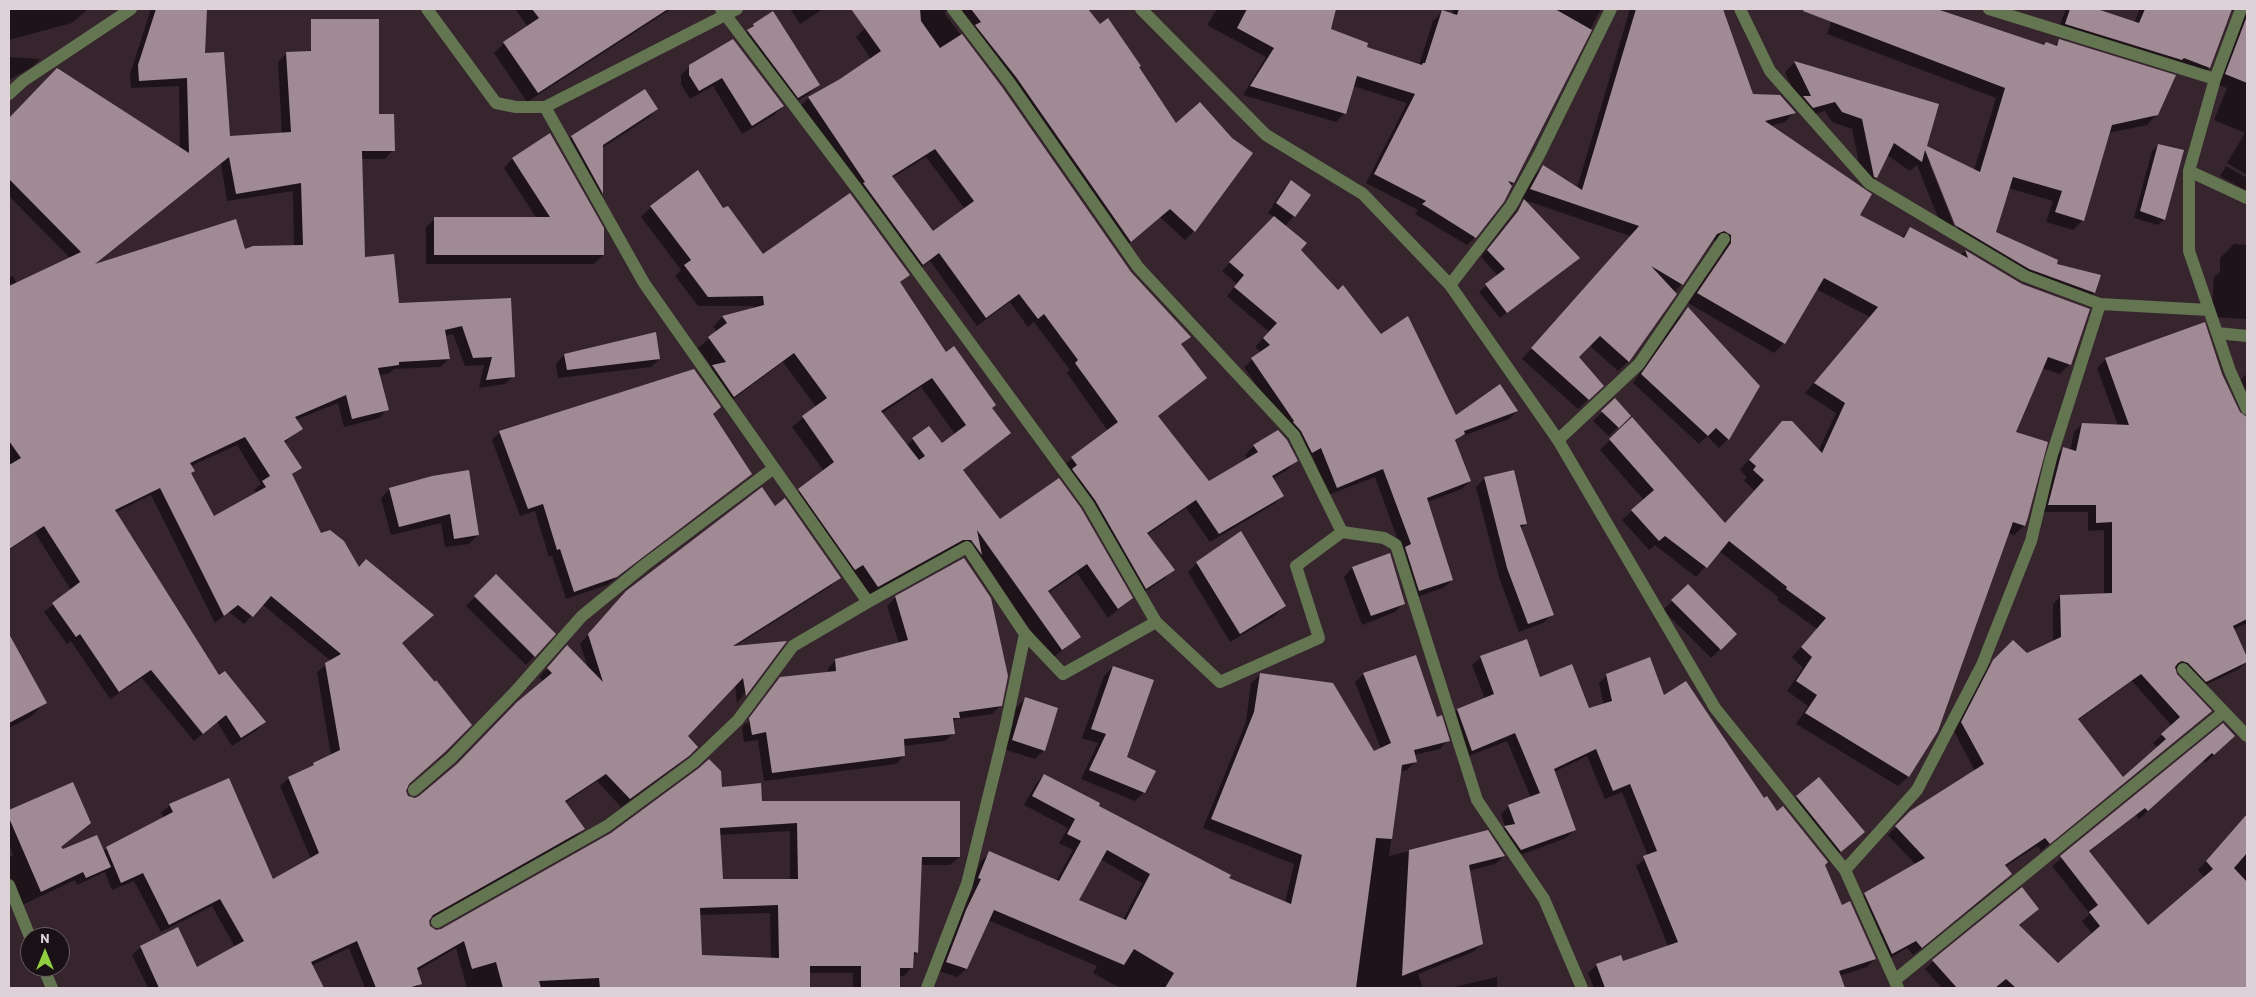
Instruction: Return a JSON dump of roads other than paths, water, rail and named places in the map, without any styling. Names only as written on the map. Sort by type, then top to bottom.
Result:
[{"type":"street","points":[[9,94],[23,81],[131,9]]},
{"type":"street","points":[[427,9],[496,103],[516,107],[545,107],[728,11],[1088,504],[1156,622],[1193,659],[1220,682],[1318,638],[1296,566],[1342,532],[1384,538],[1396,545],[1477,800],[1544,898],[1582,988]]},
{"type":"street","points":[[953,9],[1009,82],[1138,267],[1294,435],[1342,532]]},
{"type":"street","points":[[1141,9],[1266,135],[1363,194],[1450,285],[1558,440],[1715,708],[1845,870],[1896,984],[2224,712]]},
{"type":"street","points":[[1450,285],[1511,206],[1539,155],[1611,9]]},
{"type":"street","points":[[1740,9],[1770,71],[1869,183],[2025,276],[2100,304],[2209,310]]},
{"type":"street","points":[[1989,9],[2215,79]]},
{"type":"street","points":[[2241,9],[2215,79],[2189,171],[2188,251],[2230,371],[2247,409]]},
{"type":"street","points":[[545,107],[644,283],[868,602]]},
{"type":"street","points":[[2189,171],[2247,198]]},
{"type":"street","points":[[1558,440],[1639,364],[1724,240]]},
{"type":"street","points":[[1845,870],[1917,790],[1982,665],[2031,541],[2052,458],[2100,304]]},
{"type":"street","points":[[2217,333],[2247,336]]},
{"type":"street","points":[[414,790],[451,758],[515,692],[582,616],[646,564],[774,468]]},
{"type":"street","points":[[437,922],[607,826],[694,762],[738,720],[793,646],[967,547],[1025,634],[1063,674],[1156,622]]},
{"type":"street","points":[[927,988],[967,884],[1006,725],[1025,634]]},
{"type":"street","points":[[2183,668],[2247,736]]},
{"type":"street","points":[[9,885],[26,927]]}]
